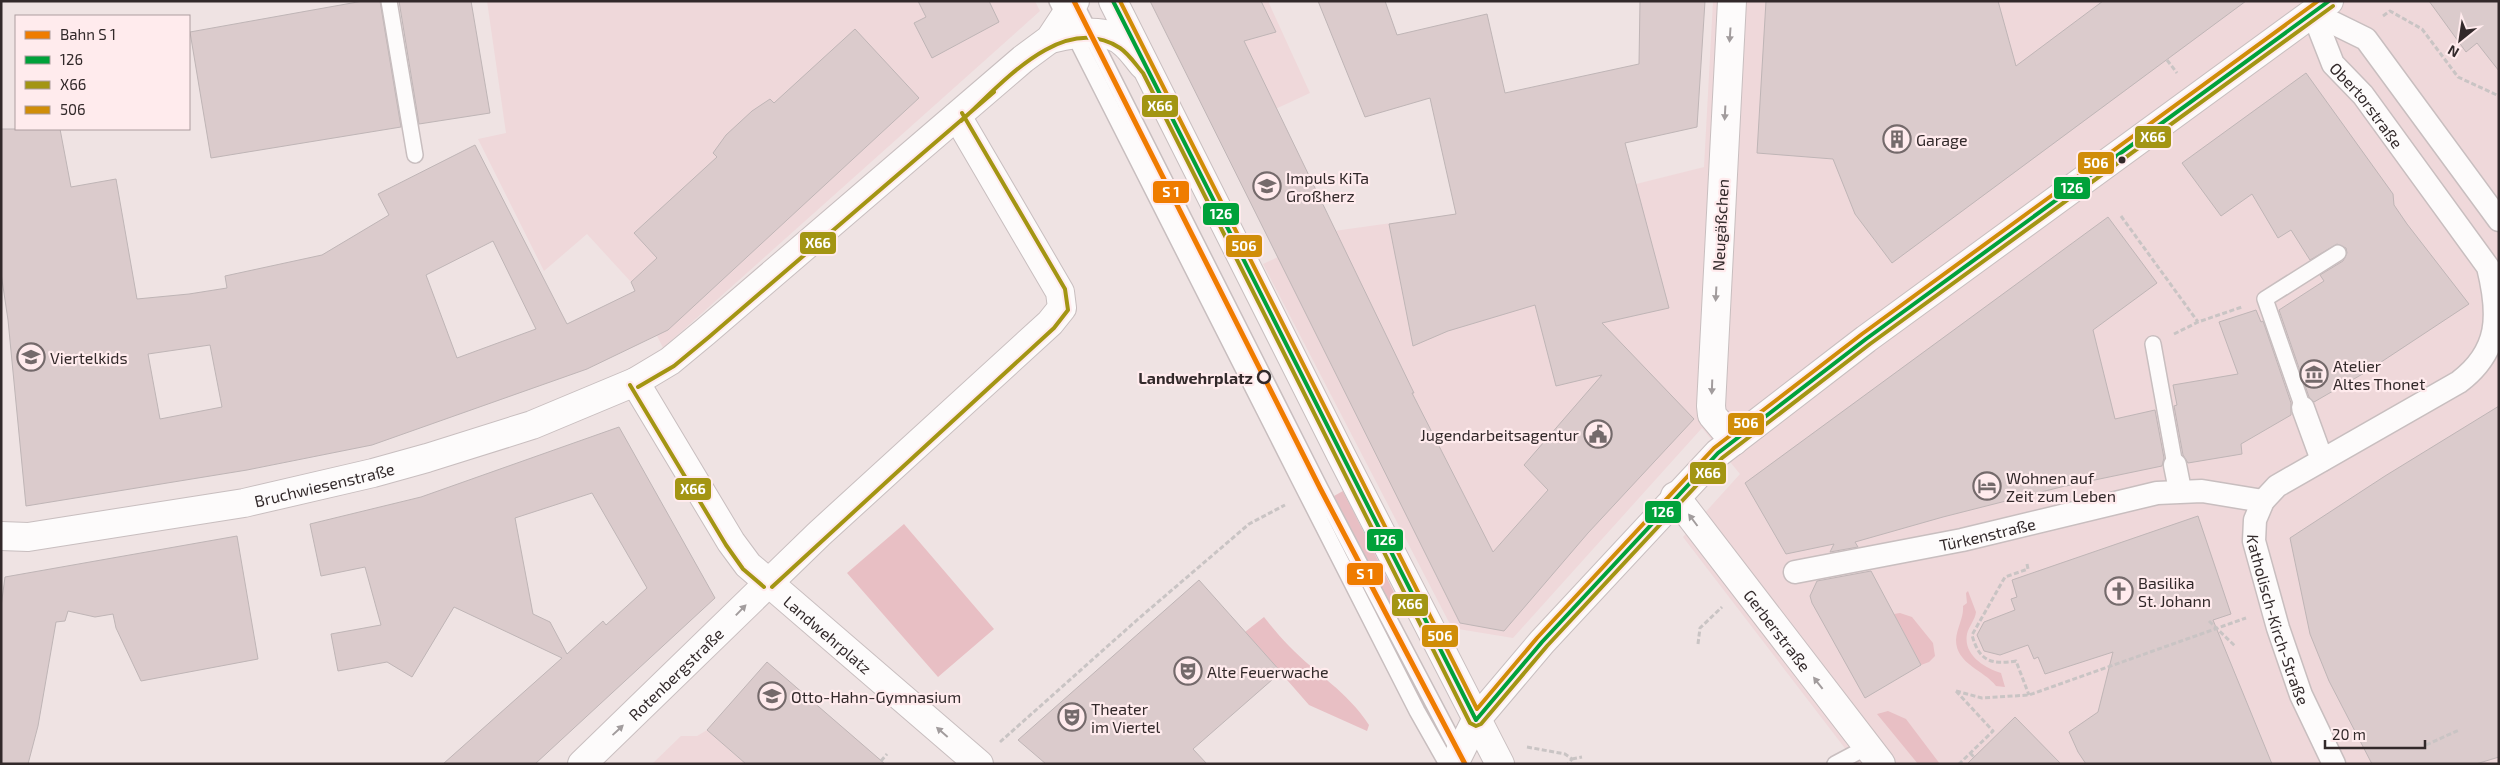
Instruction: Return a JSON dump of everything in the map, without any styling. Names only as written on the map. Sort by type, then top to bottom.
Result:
[{"type":"street","points":[[1113,1],[1476,720],[1509,755]]},
{"type":"street","name":"Neugäßchen","points":[[1732,1],[1711,406],[1712,415],[1734,440]]},
{"type":"street","points":[[1456,761],[1476,720],[1542,642],[1675,496],[1734,440],[1866,339],[2315,5],[2366,39],[2499,220]]},
{"type":"street","name":"Obertorstraße","points":[[2315,5],[2332,64],[2360,91],[2488,267],[2494,286],[2496,335]]},
{"type":"street","points":[[635,382],[670,361],[705,332],[1023,59],[1070,16],[1124,43],[1148,70]]},
{"type":"street","name":"Landwehrplatz","points":[[768,582],[1050,323],[1062,308],[1060,292],[957,116]]},
{"type":"street","points":[[2263,501],[2277,486],[2459,382],[2476,369],[2488,353],[2496,335]]},
{"type":"street","name":"Landwehrplatz","points":[[635,382],[731,542],[748,564],[979,764]]},
{"type":"street","name":"Bruchwiesenstraße","points":[[1,536],[28,537],[244,503],[374,473],[532,425],[635,382]]},
{"type":"street","points":[[2303,408],[2322,460]]},
{"type":"street","points":[[2175,465],[2180,490]]},
{"type":"street","name":"Türkenstraße","points":[[1795,572],[1962,540],[2157,493],[2180,490],[2235,495],[2263,501]]},
{"type":"street","name":"Gerberstraße","points":[[1675,496],[1874,755]]},
{"type":"street","name":"Katholisch-Kirch-Straße","points":[[2263,501],[2255,520],[2254,541],[2278,628],[2301,695],[2334,764]]},
{"type":"street","name":"Rotenbergstraße","points":[[582,764],[688,664],[768,582]]},
{"type":"lane","points":[[389,1],[415,155]]},
{"type":"lane","points":[[1070,16],[1307,494],[1418,711],[1456,761]]},
{"type":"lane","points":[[1070,16],[1320,488],[1456,761]]},
{"type":"lane","points":[[2303,408],[2266,298],[2338,253]]},
{"type":"lane","points":[[2153,344],[2175,465]]},
{"type":"lane","points":[[1835,764],[1874,755]]},
{"type":"path","points":[[2383,16],[2390,10],[2422,29],[2458,77],[2499,96]]},
{"type":"path","points":[[2121,216],[2198,322],[2266,298]]},
{"type":"path","points":[[979,764],[1129,627],[1249,524],[1307,494]]},
{"type":"path","points":[[2027,564],[2028,569],[2005,577],[1972,635],[1975,647],[1980,654],[1990,660],[1999,664],[2016,660],[2028,695]]},
{"type":"path","points":[[1698,644],[1700,628],[1728,602]]},
{"type":"path","points":[[2209,621],[2236,646]]},
{"type":"path","points":[[1959,764],[1993,731],[1956,691],[1982,698],[2028,695],[2234,622]]},
{"type":"path","points":[[2426,745],[2459,730]]},
{"type":"path","points":[[1970,753],[1974,757]]},
{"type":"path","points":[[881,761],[887,754]]},
{"type":"path","points":[[1509,755],[1565,754],[1572,759]]},
{"type":"path","points":[[1568,764],[1572,759],[1582,757]]},
{"type":"shaded area","points":[[487,1],[1035,1],[1040,11],[663,348],[631,282],[587,234],[544,271],[478,139],[506,133]]},
{"type":"shaded area","points":[[1185,1],[1268,1],[1310,93],[1217,136]]},
{"type":"shaded area","points":[[1713,1],[2499,1],[2499,764],[1857,764],[1683,537],[1740,474],[1702,428],[1513,638],[1452,628],[1263,264],[1334,231],[1456,214],[1464,250],[1636,184],[1704,167]]},
{"type":"shaded area","points":[[1343,491],[1401,606],[1396,615],[1334,496]]},
{"type":"shaded area","points":[[904,524],[994,629],[938,677],[847,573]]},
{"type":"shaded area","points":[[1968,591],[1976,612],[1967,634],[1968,648],[1982,664],[2001,673],[2005,687],[1996,686],[1991,680],[1971,666],[1965,661],[1957,648],[1956,640],[1963,606],[1967,603],[1966,593]]},
{"type":"shaded area","points":[[1900,613],[1912,617],[1933,643],[1935,656],[1929,662],[1921,665],[1894,614]]},
{"type":"shaded area","points":[[1264,617],[1289,646],[1351,702],[1369,725],[1367,731],[1309,705],[1245,632]]},
{"type":"shaded area","name":"Otto-Hahn-Gymnasium","points":[[767,662],[885,764],[652,764],[681,736],[697,736],[707,730]]},
{"type":"shaded area","points":[[1888,711],[1906,719],[1940,764],[1918,764],[1877,714]]},
{"type":"building","points":[[363,1],[380,1],[401,127],[211,158],[190,32]]},
{"type":"building","points":[[399,1],[471,1],[490,113],[419,124]]},
{"type":"building","points":[[918,1],[989,1],[999,22],[932,58],[914,23],[926,17]]},
{"type":"building","points":[[1150,1],[1261,1],[1276,32],[1244,41],[1414,393],[1412,393],[1493,552],[1548,490],[1524,465],[1602,375],[1556,386],[1535,305],[1448,331],[1413,346],[1389,224],[1456,214],[1430,98],[1365,117],[1318,1],[1385,1],[1397,35],[1487,14],[1505,93],[1639,64],[1640,1],[1705,1],[1697,127],[1625,143],[1669,308],[1602,323],[1694,419],[1588,533],[1504,631],[1460,623]]},
{"type":"building","name":"Garage","points":[[1766,1],[1998,1],[2016,66],[2103,1],[2246,1],[1892,263],[1855,214],[1833,159],[1757,153]]},
{"type":"building","points":[[2429,1],[2499,1],[2499,71],[2477,43],[2466,52]]},
{"type":"building","points":[[855,29],[919,98],[668,330],[587,369],[372,445],[247,470],[26,506],[8,320],[1,273],[1,129],[60,130],[71,187],[116,179],[137,299],[227,288],[225,276],[322,255],[389,215],[378,194],[475,145],[567,324],[635,291],[631,282],[657,258],[634,233],[717,157],[713,153],[726,135],[752,111],[770,99],[774,103]],"holes":[[[493,241],[536,329],[457,358],[426,275]],[[210,345],[222,407],[160,419],[148,354]]]},
{"type":"building","points":[[2306,73],[2393,194],[2394,205],[2407,224],[2469,304],[2366,372],[2314,402],[2309,397],[2279,310],[2324,281],[2320,275],[2343,261],[2347,253],[2346,248],[2337,244],[2310,260],[2291,230],[2278,238],[2252,194],[2221,216],[2182,163]]},
{"type":"building","points":[[2108,217],[2157,283],[2093,330],[2115,419],[2155,410],[2164,458],[2162,466],[2061,487],[1943,517],[1855,542],[1858,547],[1830,552],[1834,544],[1786,554],[1745,483]]},
{"type":"building","points":[[2256,310],[2261,322],[2263,321],[2291,403],[2291,415],[2241,444],[2242,454],[2188,463],[2183,455],[2174,406],[2177,405],[2173,385],[2238,374],[2219,322]]},
{"type":"building","points":[[2499,406],[2499,757],[2476,764],[2372,764],[2329,681],[2310,634],[2290,538],[2385,476]]},
{"type":"building","points":[[619,427],[715,598],[535,764],[443,764],[562,658],[454,607],[412,677],[387,662],[338,671],[331,634],[381,625],[365,567],[321,576],[310,524],[421,497]],"holes":[[[592,493],[647,588],[606,625],[603,621],[567,654],[550,622],[533,614],[515,518]]]},
{"type":"building","points":[[2198,516],[2231,614],[2213,620],[2272,764],[2086,764],[2069,732],[2098,712],[2113,652],[2045,674],[2038,657],[2034,659],[2028,645],[2000,655],[1984,651],[1977,635],[1984,622],[2015,610],[2011,599],[2017,597],[2012,580]]},
{"type":"building","points":[[237,536],[258,659],[141,681],[116,628],[113,614],[95,617],[68,611],[65,621],[56,622],[38,726],[28,764],[1,764],[1,607],[5,577]]},
{"type":"building","points":[[1871,571],[1921,665],[1865,698],[1812,603],[1810,596],[1817,581]]},
{"type":"building","name":"Alte Feuerwache","points":[[1199,580],[1281,672],[1193,749],[1207,764],[1046,764],[1018,740]]},
{"type":"building","name":"Otto-Hahn-Gymnasium","points":[[767,662],[885,764],[746,764],[707,730]]},
{"type":"building","points":[[2015,717],[2061,764],[1967,764]]},
{"type":"transit line","points":[[1074,1],[1320,488],[1465,764]]},
{"type":"transit line","name":"126","points":[[1113,1],[1476,720]]},
{"type":"transit line","name":"506","points":[[1120,1],[1477,709],[1537,638],[1714,448],[1862,334],[2318,1]]},
{"type":"transit line","name":"126","points":[[1476,720],[1542,642],[1718,453],[1866,339],[2329,1]]},
{"type":"transit line","name":"X66","points":[[961,121],[1013,73],[1033,57],[1054,45],[1076,39],[1098,39],[1120,48],[1132,60],[1143,73],[1470,723],[1476,726],[1481,724],[1547,646],[1722,458],[1870,344],[2333,6]]},
{"type":"transit line","name":"X66","points":[[638,387],[674,366],[709,337],[994,92]]},
{"type":"transit line","name":"X66","points":[[772,587],[1054,328],[1068,310],[1065,289],[962,113]]},
{"type":"transit line","name":"X66","points":[[630,385],[726,545],[743,569],[764,587]]},
{"type":"place","name":"Garage","points":[[1897,139]]},
{"type":"place","name":"Impuls KiTa Großherz","points":[[1267,186]]},
{"type":"place","name":"Viertelkids","points":[[31,357]]},
{"type":"place","name":"Atelier Altes Thonet","points":[[2314,374]]},
{"type":"place","name":"Landwehrplatz","points":[[1264,377]]},
{"type":"place","name":"Jugendarbeitsagentur","points":[[1598,434]]},
{"type":"place","name":"Wohnen auf Zeit zum Leben","points":[[1987,486]]},
{"type":"place","name":"Basilika St. Johann","points":[[2119,591]]},
{"type":"place","name":"Alte Feuerwache","points":[[1188,671]]},
{"type":"place","name":"Otto-Hahn-Gymnasium","points":[[772,696]]},
{"type":"place","name":"Theater im Viertel","points":[[1072,717]]}]
